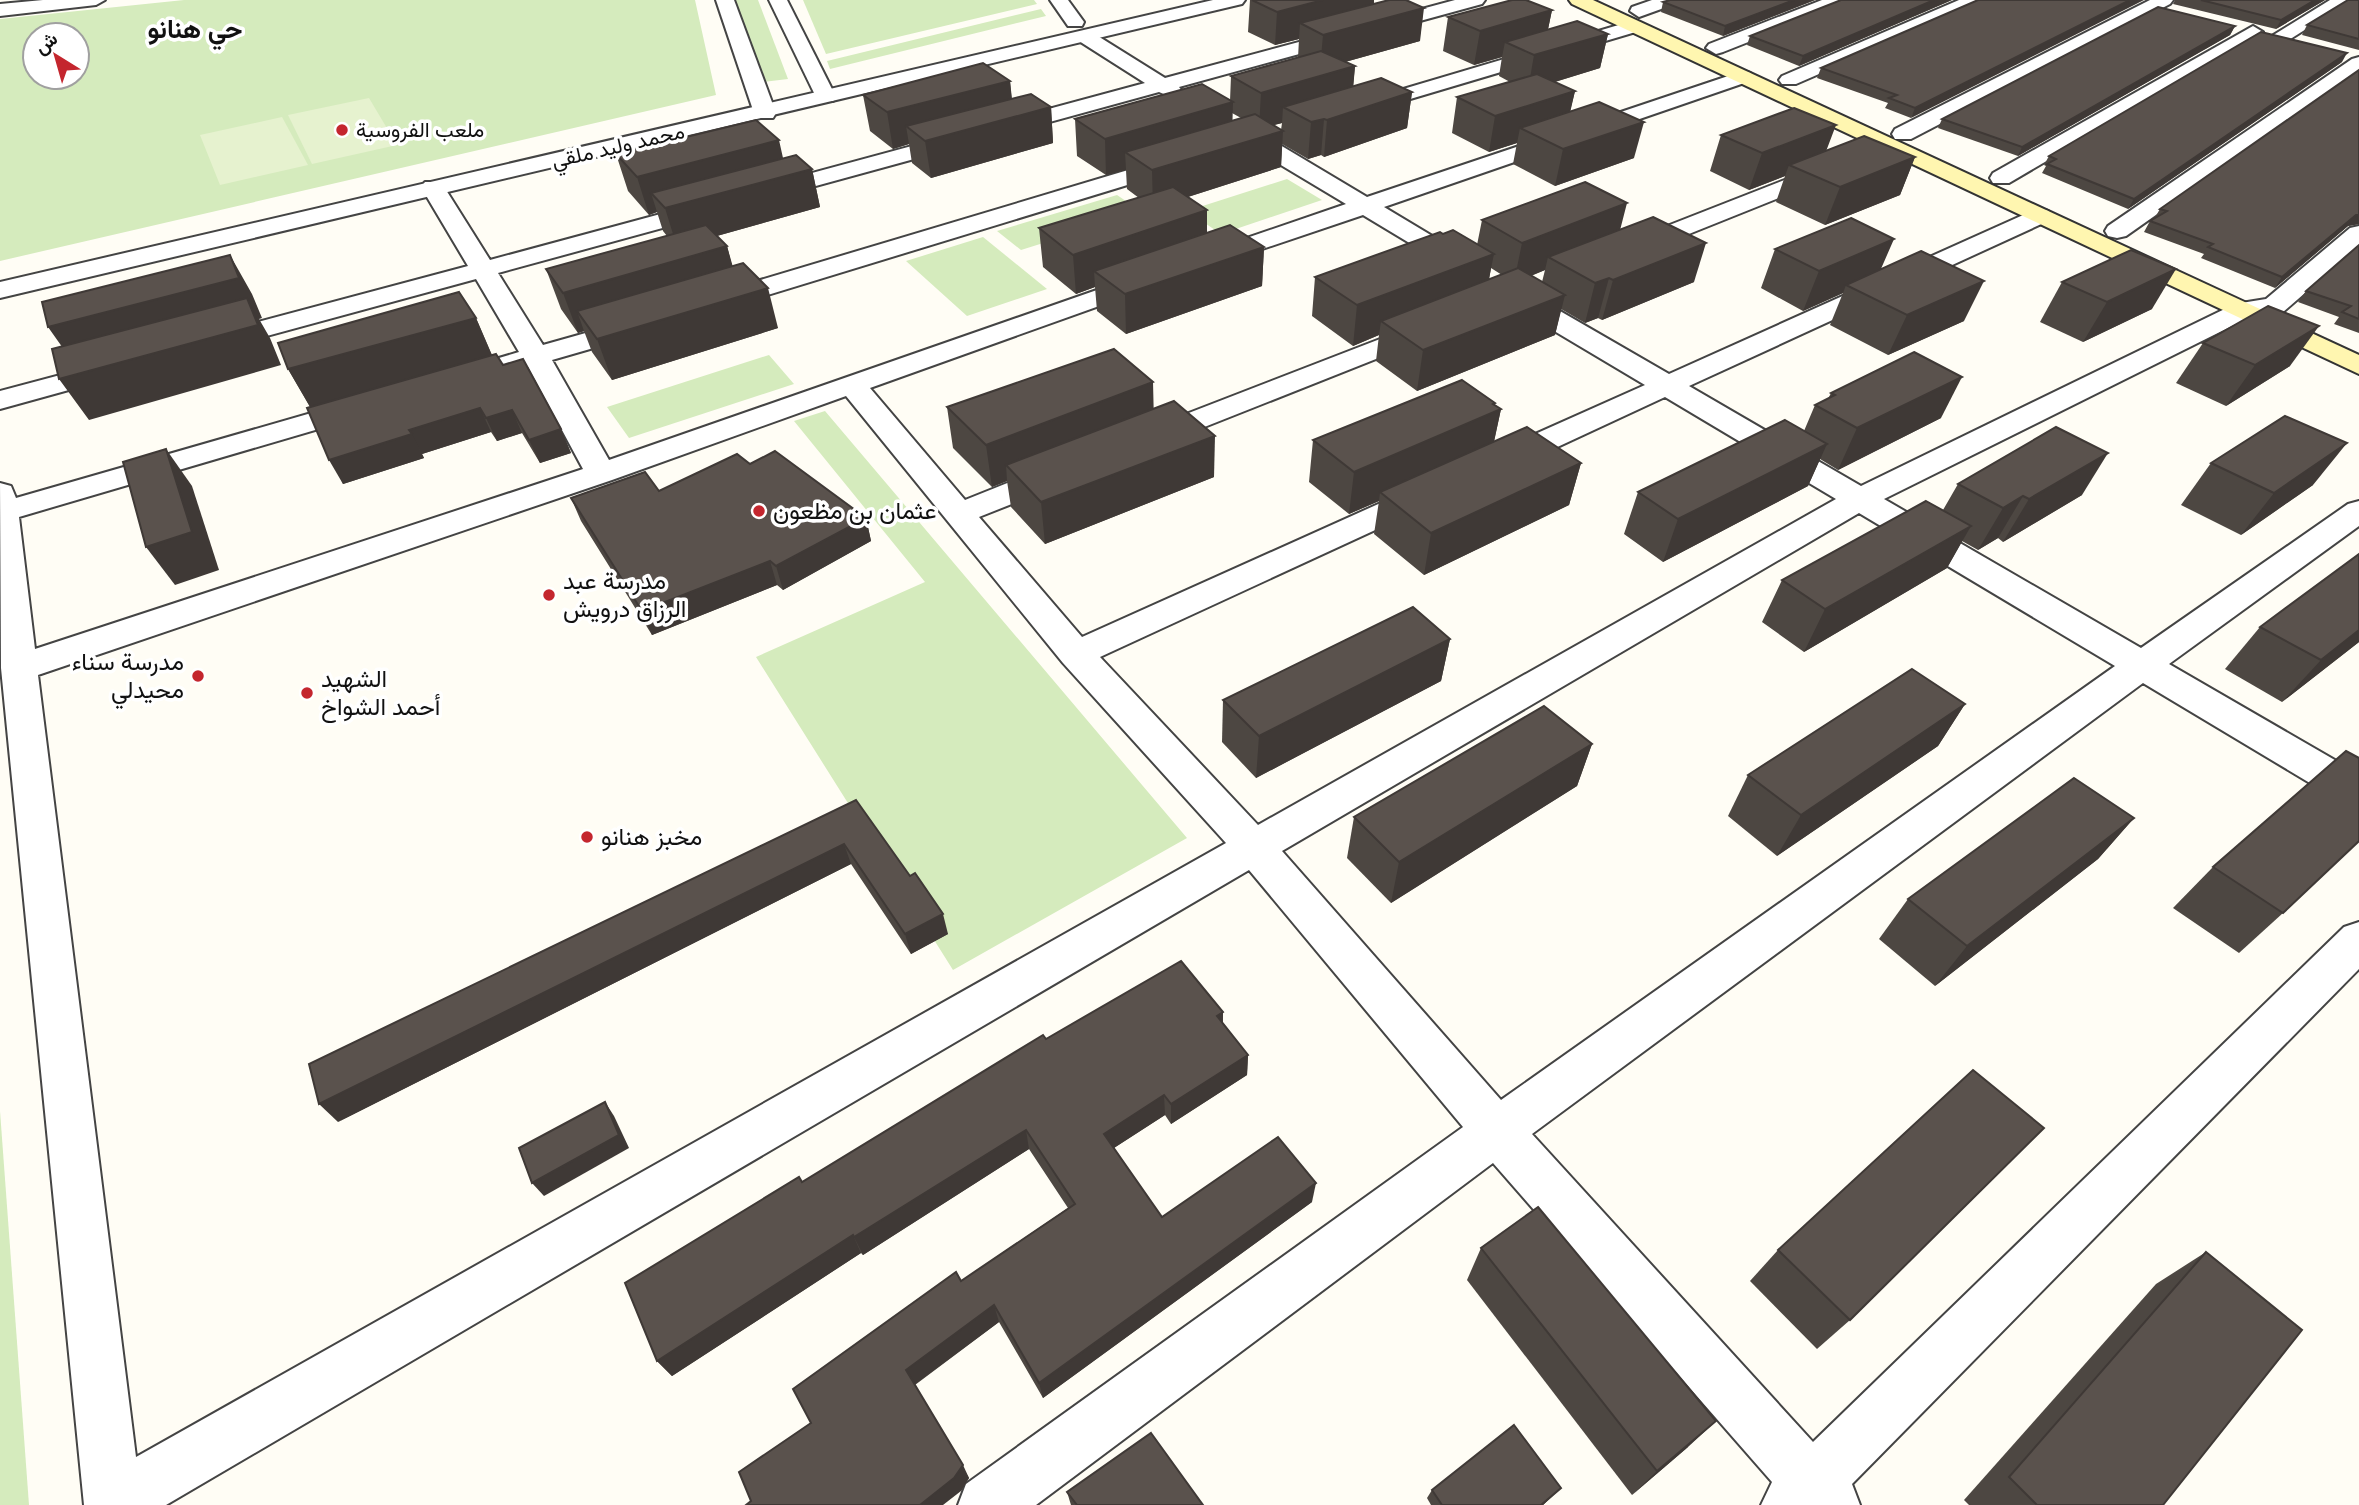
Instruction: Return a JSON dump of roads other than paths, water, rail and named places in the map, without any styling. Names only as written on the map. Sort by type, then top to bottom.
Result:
[{"type":"main road","points":[[1578,0],[1716,48],[1789,80],[2040,216],[2259,308],[2359,346]]},
{"type":"main road","points":[[1615,0],[1635,19],[1743,77],[1897,140],[2001,178],[2117,231],[2359,366]]},
{"type":"street","points":[[0,10],[96,0]]},
{"type":"street","points":[[725,0],[761,104]]},
{"type":"street","points":[[778,0],[822,89]]},
{"type":"street","points":[[1059,0],[1081,30],[1160,85],[2359,793]]},
{"type":"street","name":"محمد وليد ملقي","points":[[1081,30],[1170,0]]},
{"type":"street","name":"محمد وليد ملقي","points":[[0,290],[433,187],[822,89],[1081,30],[1236,0]]},
{"type":"street","points":[[187,349],[1476,0]]},
{"type":"street","points":[[1345,112],[1635,19],[1669,0]]},
{"type":"street","points":[[1716,48],[1838,0]]},
{"type":"street","points":[[1789,80],[1974,0]]},
{"type":"street","points":[[2277,38],[2343,0]]},
{"type":"street","points":[[1601,260],[1897,140],[2165,7]]},
{"type":"street","points":[[2228,26],[2300,44]]},
{"type":"street","points":[[2001,178],[2253,32]]},
{"type":"street","points":[[2336,53],[2359,61]]},
{"type":"street","points":[[2117,231],[2359,61]]},
{"type":"street","points":[[19,668],[601,473],[1365,204],[1743,77]]},
{"type":"street","name":"محمد وليد ملقي","points":[[0,275],[761,104]]},
{"type":"street","points":[[696,308],[1201,156]]},
{"type":"street","points":[[433,187],[536,356],[601,473]]},
{"type":"street","points":[[1076,654],[2040,216]]},
{"type":"street","points":[[390,399],[1,502],[113,1504],[1860,499],[2259,308],[2359,233]]},
{"type":"street","points":[[456,380],[656,320]]},
{"type":"street","points":[[1125,448],[1448,320]]},
{"type":"street","points":[[0,400],[134,364]]},
{"type":"street","points":[[851,384],[1076,654],[1254,847],[1811,1498],[2359,940]]},
{"type":"street","points":[[957,514],[1074,468]]},
{"type":"street","points":[[987,1505],[1496,1130],[2359,511]]},
{"type":"place","name":"ملعب الفروسية","points":[[342,130]]},
{"type":"place","name":"عثمان بن مظعون","points":[[759,511]]},
{"type":"place","name":"مدرسة عبد الرزاق درويش","points":[[549,595]]},
{"type":"place","name":"مدرسة سناء محيدلي","points":[[198,676]]},
{"type":"place","name":"الشهيد أحمد الشواخ","points":[[307,693]]},
{"type":"place","name":"مخبز هنانو","points":[[587,837]]},
{"type":"district","name":"حي هنانو","points":[[195,29]]}]
